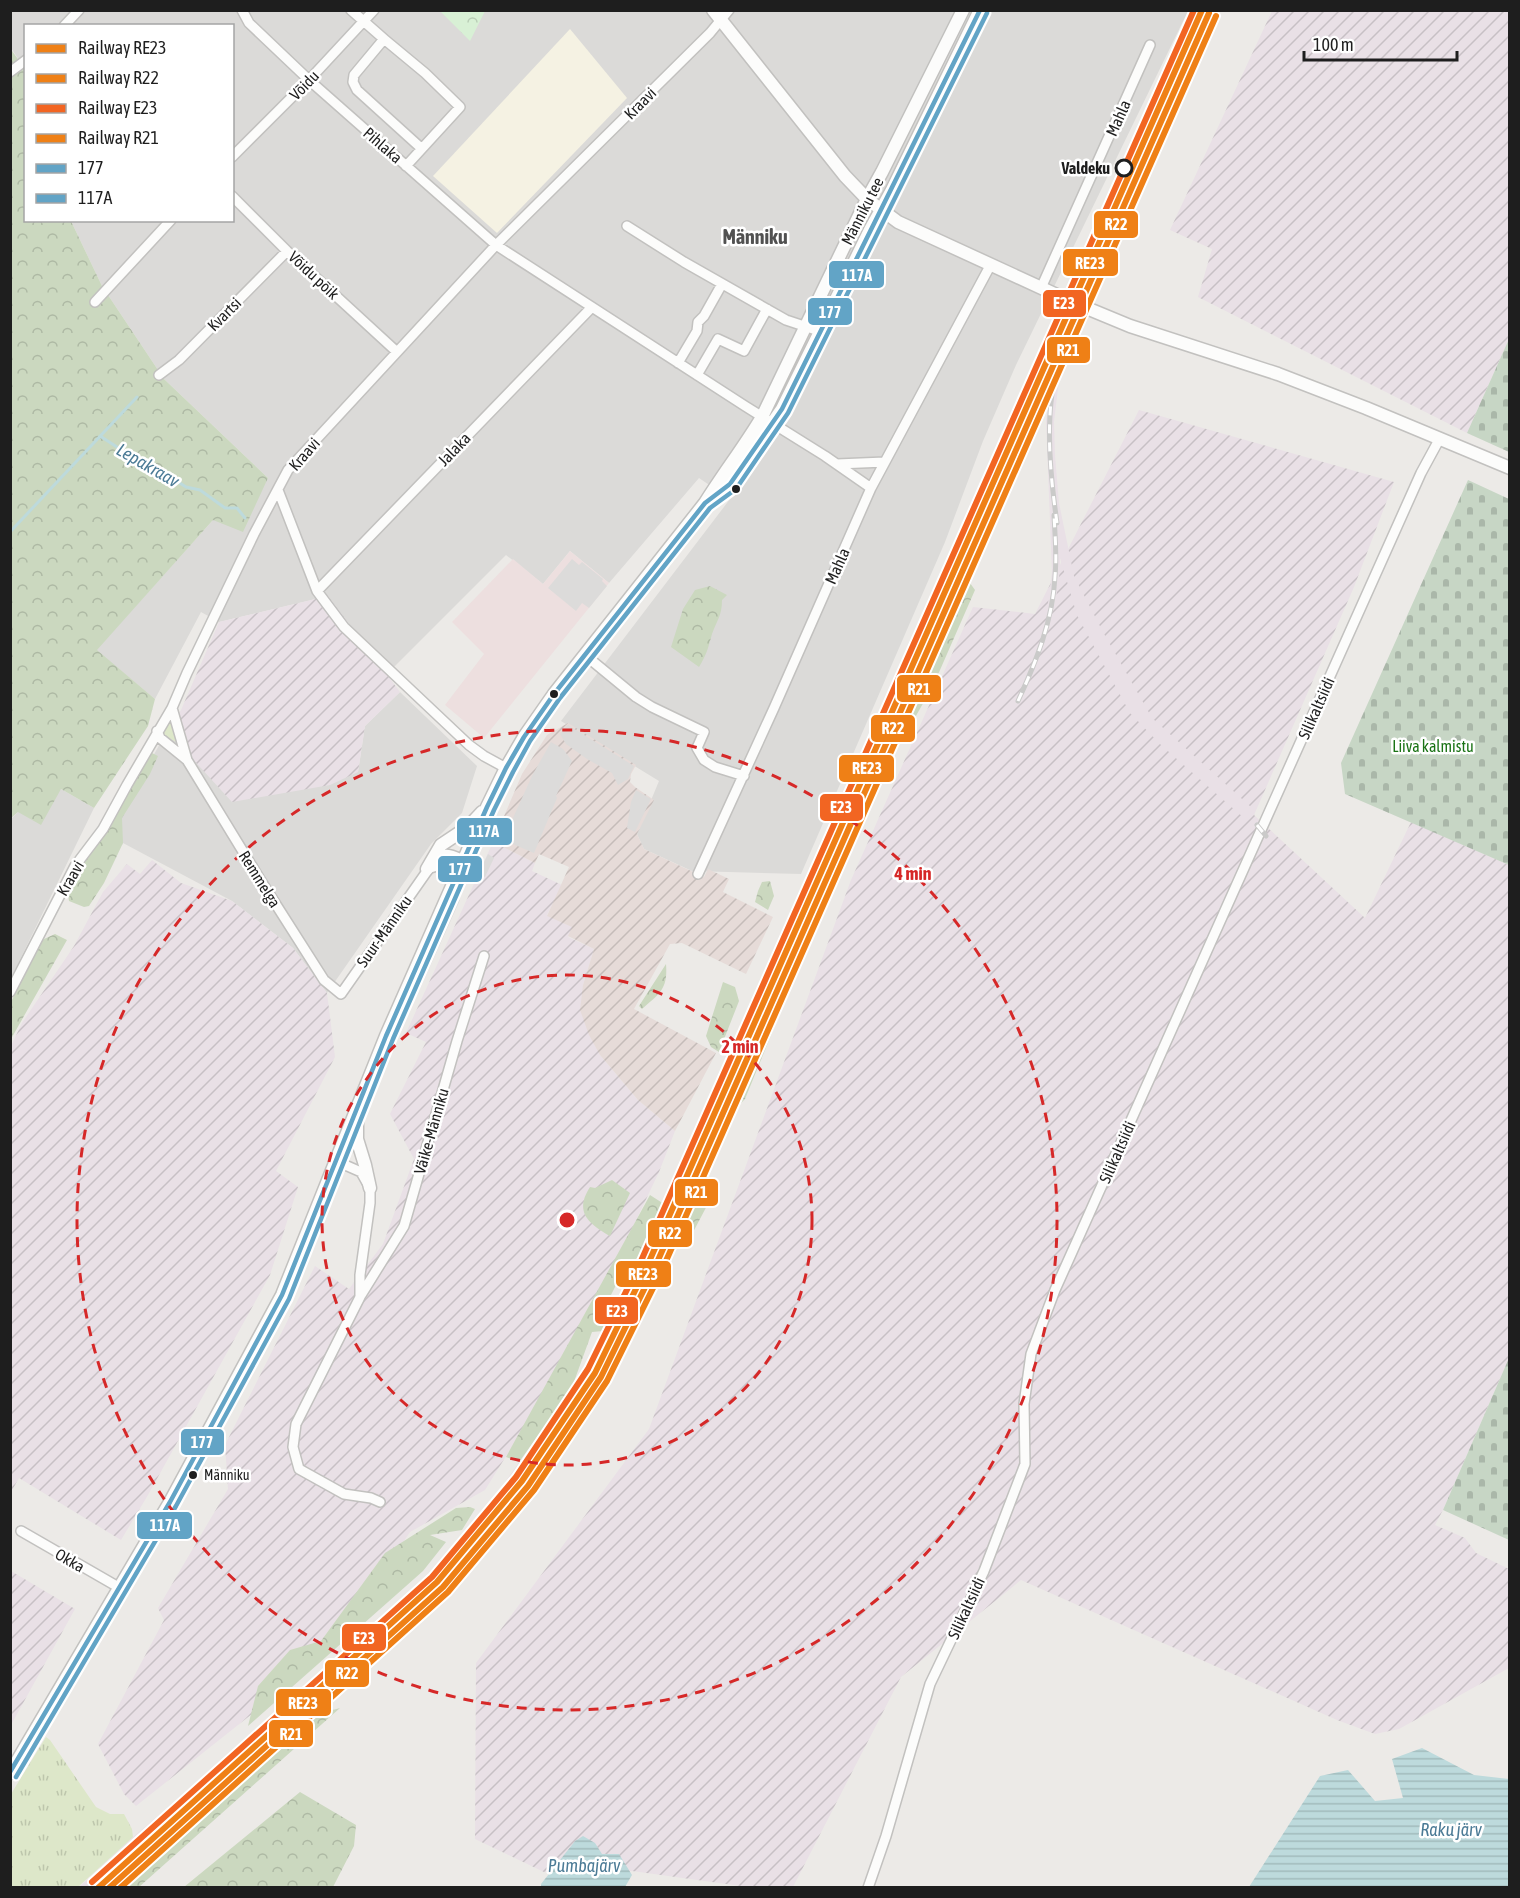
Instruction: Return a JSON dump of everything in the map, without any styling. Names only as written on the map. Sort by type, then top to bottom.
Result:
[{"type":"street","points":[[66,24],[79,10]]},
{"type":"street","name":"Pihlaka","points":[[242,10],[249,23],[309,80],[496,245],[871,488]]},
{"type":"street","points":[[351,10],[425,73],[460,107],[406,166]]},
{"type":"street","name":"Võidu","points":[[234,155],[309,80],[374,10]]},
{"type":"street","name":"Männiku tee","points":[[10,1773],[170,1502],[267,1325],[296,1262],[386,1036],[506,768],[539,715],[705,503],[762,417],[867,200],[963,10]]},
{"type":"street","name":"Männiku tee","points":[[705,503],[730,484],[782,409],[980,10]]},
{"type":"street","points":[[721,13],[845,176],[867,200],[898,222],[990,266],[1130,326],[1278,374],[1509,468]]},
{"type":"street","name":"Kraavi","points":[[10,992],[75,866],[103,829],[172,708],[254,534],[288,470],[496,245],[710,33],[721,13]]},
{"type":"street","points":[[384,39],[354,75],[353,82],[357,90],[421,148]]},
{"type":"street","name":"Mahla","points":[[1041,288],[1150,45]]},
{"type":"street","points":[[10,72],[24,62]]},
{"type":"street","name":"Võidu põik","points":[[234,198],[397,352]]},
{"type":"street","points":[[95,302],[169,222]]},
{"type":"street","points":[[627,226],[786,320],[819,331]]},
{"type":"street","name":"Kvartsi","points":[[159,375],[179,360],[287,250]]},
{"type":"street","name":"Mahla","points":[[698,874],[744,776],[871,488],[990,266]]},
{"type":"street","points":[[678,363],[696,331],[698,322],[704,316],[722,284]]},
{"type":"street","name":"Jalaka","points":[[317,591],[592,307]]},
{"type":"street","points":[[697,375],[718,339],[744,351],[766,309]]},
{"type":"street","name":"Silikaltsiidi","points":[[868,1887],[886,1836],[930,1684],[984,1571],[1025,1464],[1024,1404],[1031,1354],[1055,1290],[1421,473],[1440,438]]},
{"type":"street","points":[[837,464],[885,462]]},
{"type":"street","points":[[278,490],[317,591],[344,627],[456,732],[484,756],[506,768]]},
{"type":"street","points":[[585,655],[636,697],[704,732],[697,748],[704,760],[715,767],[744,776]]},
{"type":"street","name":"Remmelga","points":[[172,708],[187,759],[324,980],[341,994]]},
{"type":"street","name":"Remmelga","points":[[157,731],[160,738],[187,759]]},
{"type":"street","points":[[427,869],[441,845],[468,826],[487,807]]},
{"type":"street","name":"Suur-Männiku","points":[[341,994],[437,857],[443,853],[464,860]]},
{"type":"street","points":[[427,869],[437,866],[458,874]]},
{"type":"street","name":"Väike-Männiku","points":[[380,1502],[371,1498],[344,1494],[299,1469],[293,1447],[296,1424],[360,1297],[404,1226],[450,1063],[484,956]]},
{"type":"street","points":[[357,1108],[357,1139],[366,1165],[370,1188]]},
{"type":"street","points":[[336,1161],[361,1172],[370,1188]]},
{"type":"street","name":"Väike-Männiku","points":[[360,1297],[360,1275],[370,1188]]},
{"type":"street","name":"Okka","points":[[21,1531],[120,1588]]},
{"type":"shaded area","points":[[10,11],[1188,11],[1016,365],[983,441],[945,542],[801,874],[692,871],[644,849],[637,834],[659,781],[561,721],[730,499],[699,478],[609,583],[570,551],[543,584],[506,555],[387,674],[328,596],[219,622],[201,612],[155,699],[96,650],[214,519],[268,478],[164,379],[102,286],[71,222],[234,222],[234,24],[24,24],[24,68],[11,48]]},
{"type":"shaded area","points":[[1272,11],[1509,11],[1509,339],[1467,433],[1198,297],[1212,249],[1170,230]]},
{"type":"shaded area","points":[[570,29],[627,98],[497,233],[433,176]]},
{"type":"shaded area","points":[[1064,311],[1078,317],[1061,363],[1054,422],[1055,455],[1059,503],[1074,576],[1152,718],[1251,807],[1244,818],[1161,745],[1130,713],[1077,615],[1060,558],[1055,606],[1048,603],[1052,572],[1046,420],[1056,358],[1054,357],[696,1177],[584,1403],[510,1511],[444,1590],[315,1715],[121,1887],[78,1888],[133,1837],[346,1653],[428,1574],[495,1496],[571,1390],[630,1282]]},
{"type":"shaded area","points":[[1139,410],[1394,482],[1354,587],[1254,815],[1365,918],[1411,822],[1509,865],[1509,1358],[1435,1525],[1465,1538],[1476,1553],[1509,1569],[1509,1668],[1399,1729],[1375,1734],[1337,1720],[1021,1580],[901,1677],[793,1887],[748,1887],[632,1871],[544,1872],[475,1839],[476,1663],[649,1429],[851,880],[973,607],[1035,614]]},
{"type":"shaded area","points":[[570,551],[609,583],[484,738],[445,705],[484,654],[452,622],[513,559],[543,584]]},
{"type":"shaded area","points":[[572,559],[579,565],[582,562],[603,579],[602,581],[607,586],[589,608],[582,603],[576,611],[548,588]]},
{"type":"shaded area","points":[[328,596],[400,692],[365,726],[358,772],[330,785],[232,802],[167,731],[181,710],[219,622]]},
{"type":"shaded area","points":[[400,692],[477,766],[462,813],[431,844],[327,993],[293,948],[232,901],[123,843],[113,828],[167,731],[358,772],[365,726]]},
{"type":"shaded area","points":[[568,723],[636,765],[630,782],[654,800],[637,834],[644,849],[704,877],[708,869],[729,879],[723,892],[773,917],[746,974],[682,943],[670,944],[634,1009],[716,1053],[675,1131],[638,1100],[600,1055],[589,1035],[580,1010],[583,985],[594,949],[568,936],[572,927],[547,916],[569,867],[539,854],[535,863],[493,842],[522,774],[547,735]]},
{"type":"shaded area","points":[[568,725],[634,766],[628,779],[618,785],[612,773],[566,744],[560,734]]},
{"type":"shaded area","points":[[551,742],[563,749],[572,761],[534,853],[503,840],[532,776]]},
{"type":"shaded area","points":[[61,789],[94,808],[11,978],[11,819],[18,812]]},
{"type":"shaded area","points":[[636,790],[651,799],[635,832],[627,828],[631,802]]},
{"type":"shaded area","points":[[493,842],[535,863],[532,871],[562,885],[547,915],[573,927],[568,937],[594,949],[583,985],[600,1055],[638,1100],[675,1131],[659,1172],[583,1332],[485,1490],[410,1532],[330,1652],[136,1806],[124,1794],[98,1744],[164,1620],[158,1608],[228,1489],[225,1445],[315,1266],[349,1289],[383,1244],[414,1159],[390,1114],[426,1042],[406,1033]]},
{"type":"shaded area","points":[[488,854],[494,858],[485,877],[478,874]]},
{"type":"shaded area","points":[[152,860],[181,883],[232,901],[293,948],[327,993],[335,1057],[276,1171],[298,1187],[270,1275],[121,1540],[19,1478],[11,1492],[10,1048],[22,1023],[74,946],[103,892],[127,864],[140,874]]},
{"type":"shaded area","points":[[456,898],[460,900],[419,991],[415,989]]},
{"type":"shaded area","points":[[11,1571],[75,1609],[11,1725]]},
{"type":"green space","points":[[440,11],[485,11],[470,41]]},
{"type":"green space","points":[[10,48],[24,68],[24,222],[71,222],[102,286],[164,379],[268,478],[243,532],[213,520],[97,650],[155,699],[148,726],[94,808],[61,789],[41,825],[18,812],[10,819]]},
{"type":"green space","points":[[1509,339],[1510,452],[1467,433]]},
{"type":"green space","name":"Liiva kalmistu","points":[[1468,480],[1509,499],[1509,865],[1345,794],[1341,763]]},
{"type":"green space","points":[[962,581],[970,583],[975,590],[933,686],[901,742],[893,738],[898,723],[937,629]]},
{"type":"green space","points":[[710,586],[727,595],[722,600],[720,614],[706,655],[699,667],[671,647],[683,609],[695,590]]},
{"type":"green space","points":[[170,715],[178,741],[176,742],[163,734],[162,730]]},
{"type":"green space","points":[[152,753],[158,756],[150,774],[122,818],[123,843],[104,883],[89,906],[84,907],[69,901],[67,887],[77,868],[111,826],[133,778]]},
{"type":"green space","points":[[770,881],[774,896],[768,910],[755,902],[762,882]]},
{"type":"green space","points":[[55,934],[67,940],[11,1039],[11,1002],[37,948],[44,939]]},
{"type":"green space","points":[[666,964],[666,979],[662,990],[642,1009],[639,1006]]},
{"type":"green space","points":[[723,982],[735,987],[739,1001],[719,1052],[711,1047],[706,1036]]},
{"type":"green space","points":[[776,1001],[783,1006],[745,1099],[736,1108],[733,1090]]},
{"type":"green space","points":[[612,1180],[630,1193],[610,1236],[590,1221],[583,1210],[583,1203],[590,1187],[595,1188]]},
{"type":"green space","points":[[696,1187],[710,1200],[691,1236],[680,1245],[685,1209]]},
{"type":"green space","points":[[650,1195],[664,1204],[630,1282],[618,1281],[606,1305],[612,1314],[603,1331],[592,1332],[571,1390],[519,1462],[506,1457]]},
{"type":"green space","points":[[1509,1358],[1509,1540],[1443,1510]]},
{"type":"green space","points":[[456,1508],[475,1509],[462,1530],[430,1535],[446,1542],[423,1571],[248,1726],[258,1686],[290,1650],[321,1641],[385,1553]]},
{"type":"green space","points":[[340,1708],[139,1887],[121,1887],[315,1715]]},
{"type":"green space","points":[[46,1737],[96,1807],[110,1814],[124,1814],[132,1829],[133,1837],[78,1887],[11,1887],[11,1794]]},
{"type":"green space","points":[[300,1792],[356,1825],[354,1846],[333,1887],[184,1887]]},
{"type":"water","name":"Raku järv","points":[[1422,1748],[1474,1775],[1509,1779],[1509,1887],[1249,1887],[1320,1776],[1348,1770],[1375,1801],[1403,1798],[1392,1759]]},
{"type":"water","name":"Pumbajärv","points":[[583,1836],[595,1843],[602,1854],[619,1854],[632,1875],[625,1887],[541,1887],[575,1841]]},
{"type":"waterway","name":"Lepakraav","points":[[10,532],[137,397]]},
{"type":"waterway","name":"Lepakraav","points":[[100,436],[186,487],[200,490],[225,508],[237,508],[245,518]]},
{"type":"railway","points":[[1057,523],[1050,452],[1054,382],[1066,336],[1096,268]]},
{"type":"railway","points":[[1018,701],[1037,656],[1051,609],[1056,561],[1054,515]]},
{"type":"railway","points":[[1257,825],[1266,836]]},
{"type":"rail line","name":"E23","points":[[92,1882],[432,1577],[516,1477],[588,1369],[641,1261],[1194,10]]},
{"type":"rail line","name":"RE23","points":[[98,1888],[437,1582],[522,1481],[595,1373],[648,1264],[1202,10]]},
{"type":"rail line","name":"R22","points":[[109,1888],[443,1587],[528,1486],[601,1377],[655,1267],[1209,13]]},
{"type":"rail line","name":"R21","points":[[120,1888],[448,1592],[534,1490],[607,1381],[662,1270],[1216,16]]},
{"type":"transit line","name":"177","points":[[10,1772],[170,1502],[282,1295],[386,1036],[506,768],[554,694],[705,503],[730,484],[782,409],[980,10]]},
{"type":"transit line","name":"117A","points":[[16,1777],[176,1506],[289,1299],[393,1039],[494,810],[530,741],[560,698],[710,508],[736,489],[788,413],[987,13]]},
{"type":"place","name":"Valdeku","points":[[1124,168]]},
{"type":"place","name":"Männiku","points":[[193,1475]]},
{"type":"district","name":"Männiku","points":[[755,236]]}]
